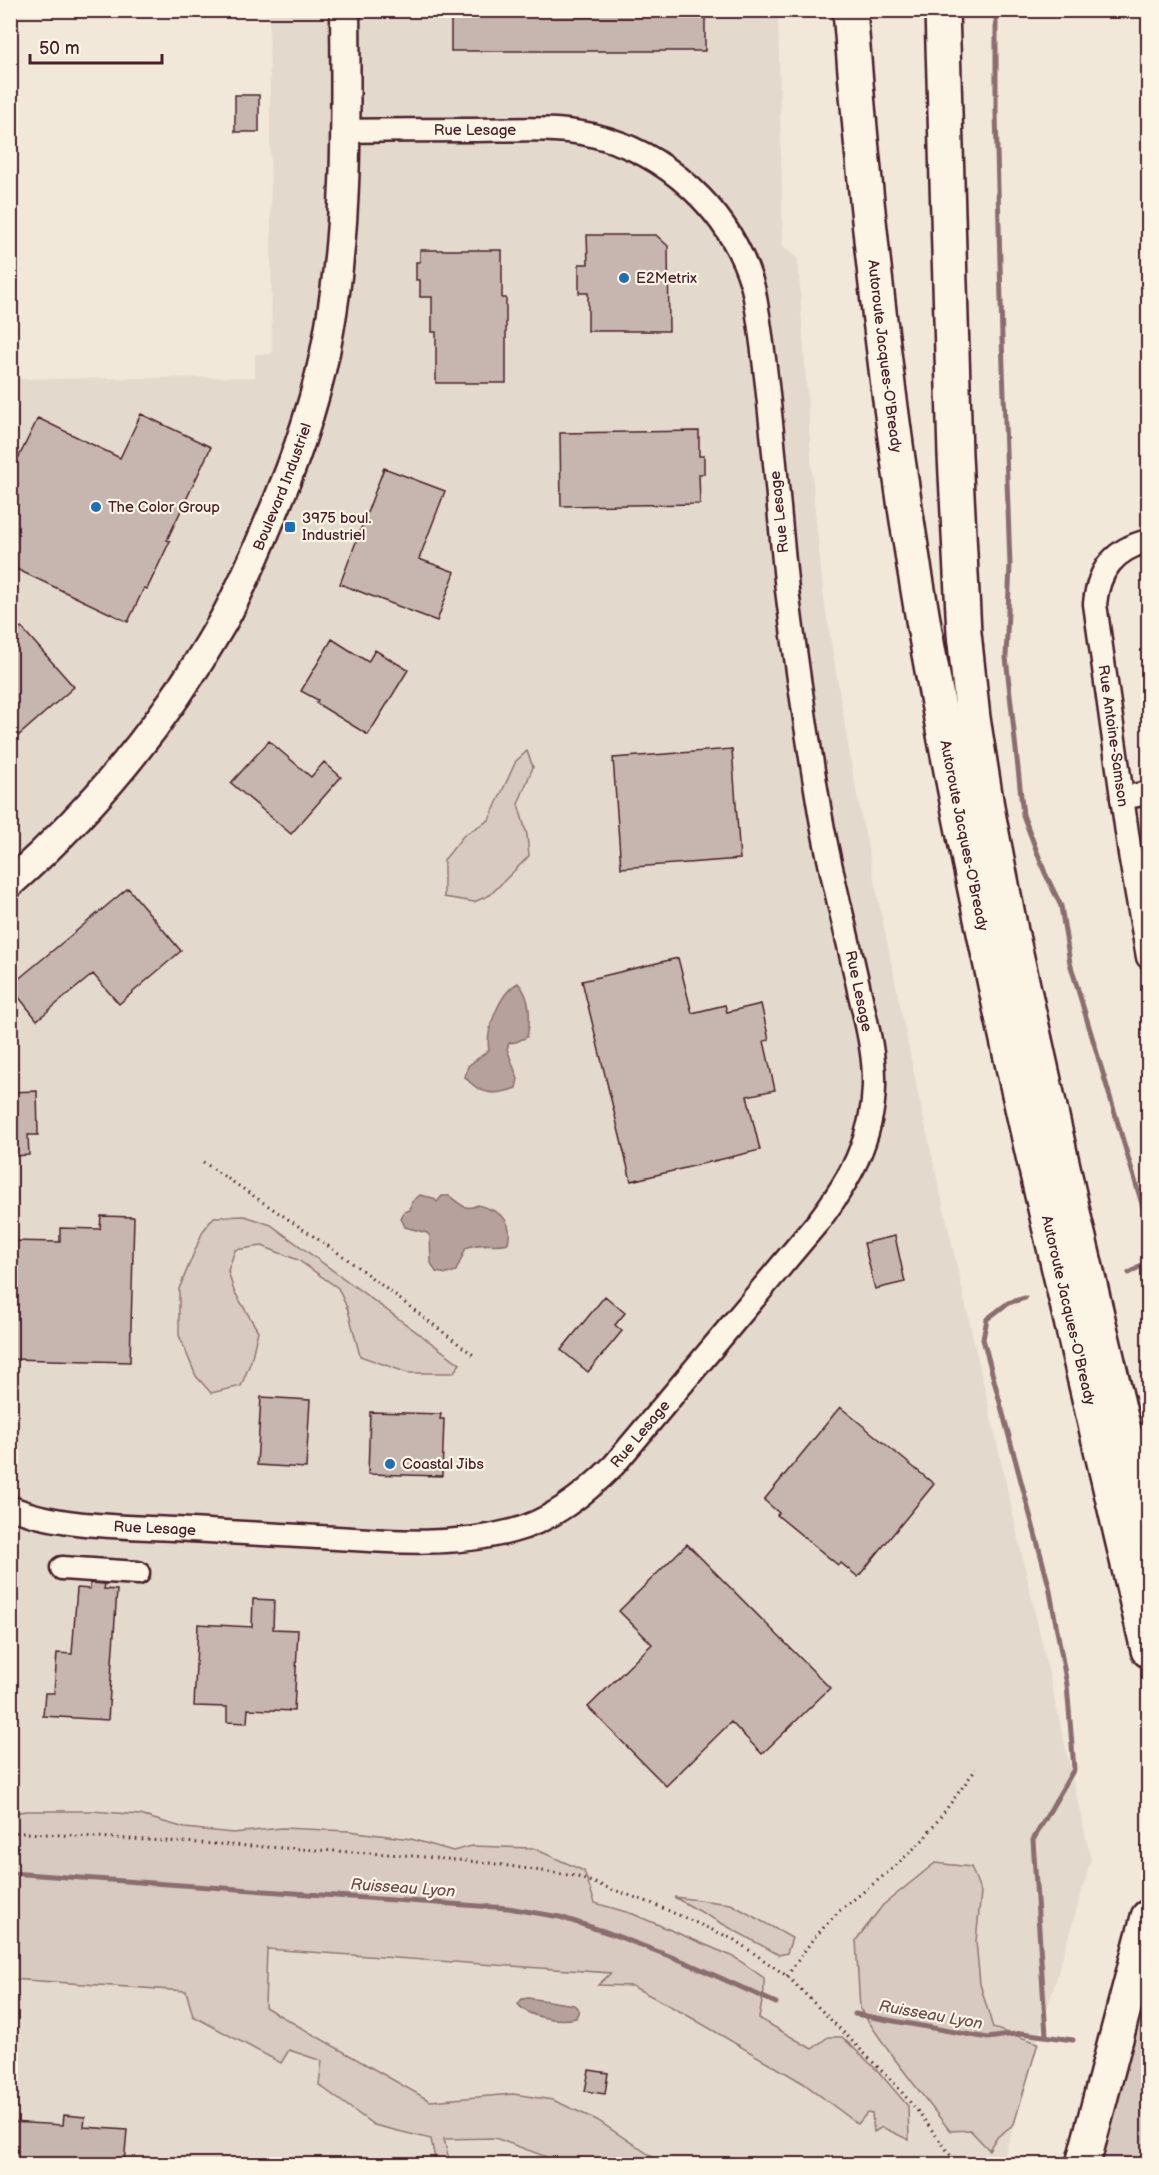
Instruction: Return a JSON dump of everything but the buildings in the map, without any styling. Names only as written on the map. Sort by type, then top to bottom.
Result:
[{"type":"highway","name":"Autoroute Jacques-O'Bready","points":[[850,10],[883,345],[924,626],[984,934],[1149,1650]]},
{"type":"highway","name":"Autoroute Jacques-O'Bready","points":[[942,12],[955,455],[964,633],[973,718],[1011,931],[1075,1221],[1149,1532]]},
{"type":"highway","points":[[1083,2164],[1149,1917]]},
{"type":"main road","name":"Boulevard Industriel","points":[[10,883],[65,832],[145,740],[175,698],[217,631],[246,576],[290,473],[312,407],[329,332],[339,268],[345,185],[345,10]]},
{"type":"street","name":"Rue Lesage","points":[[10,1507],[46,1518],[99,1524],[378,1541],[452,1541],[487,1537],[516,1530],[538,1521],[580,1495],[614,1465],[818,1222],[848,1180],[858,1159],[869,1123],[874,1086],[870,1040],[821,819],[802,705],[787,589],[763,346],[752,284],[735,244],[711,209],[680,178],[638,150],[615,142],[582,134],[541,130],[346,131]]},
{"type":"street","name":"Rue Antoine-Samson","points":[[1149,541],[1137,543],[1111,561],[1102,574],[1097,587],[1096,621],[1122,798],[1149,957]]},
{"type":"street","points":[[1122,798],[1149,793]]},
{"type":"street","points":[[62,1568],[138,1573]]},
{"type":"path","points":[[203,1162],[343,1256],[476,1357]]},
{"type":"path","points":[[787,1976],[813,1939],[838,1912],[924,1839],[976,1769]]},
{"type":"path","points":[[10,1832],[403,1855],[489,1863],[575,1876],[651,1903],[733,1940],[787,1976],[895,2084],[957,2164]]},
{"type":"shaded area","points":[[269,11],[778,11],[783,246],[798,259],[814,500],[824,599],[854,780],[919,1098],[1091,1860],[1002,2164],[11,2164],[10,379],[255,377],[255,354],[272,354]]},
{"type":"shaded area","points":[[527,751],[533,767],[518,804],[527,835],[529,856],[490,895],[474,902],[444,897],[444,860],[464,835],[489,820],[516,761]]},
{"type":"shaded area","points":[[518,983],[528,1001],[529,1023],[527,1037],[509,1043],[507,1049],[518,1079],[516,1088],[495,1093],[488,1092],[476,1087],[465,1077],[468,1066],[489,1050],[489,1033],[495,1013],[505,995]]},
{"type":"shaded area","points":[[420,1195],[433,1198],[437,1202],[442,1196],[449,1196],[466,1207],[478,1205],[498,1213],[507,1222],[509,1228],[508,1243],[466,1248],[456,1271],[447,1274],[436,1272],[431,1263],[430,1236],[427,1233],[405,1227],[401,1218],[404,1212],[410,1210],[412,1202]]},
{"type":"shaded area","points":[[245,1216],[271,1225],[460,1364],[453,1373],[408,1373],[360,1356],[348,1310],[338,1288],[298,1260],[262,1246],[235,1250],[228,1271],[234,1291],[258,1331],[251,1361],[241,1386],[211,1393],[196,1376],[179,1335],[179,1289],[203,1231],[214,1217]]},
{"type":"shaded area","points":[[93,1811],[140,1815],[185,1828],[233,1833],[282,1828],[349,1831],[411,1839],[453,1851],[472,1846],[533,1848],[584,1871],[595,1903],[633,1914],[734,1957],[764,1978],[759,2018],[812,2049],[828,2037],[842,2037],[878,2071],[908,2106],[909,2140],[882,2127],[874,2132],[872,2114],[867,2113],[858,2124],[803,2083],[632,1986],[598,1985],[611,1973],[267,1949],[265,2007],[430,2101],[513,2094],[553,2100],[597,2120],[663,2164],[566,2164],[495,2138],[444,2139],[450,2164],[436,2164],[431,2139],[374,2125],[319,2085],[322,2061],[289,2050],[281,2063],[193,2016],[186,1991],[11,1979],[11,1813]]},
{"type":"shaded area","points":[[935,1863],[971,1867],[981,1892],[976,1941],[980,1984],[993,2028],[1038,2043],[1014,2124],[996,2138],[989,2150],[970,2130],[950,2131],[890,2053],[860,2009],[856,1940],[883,1905]]},
{"type":"shaded area","points":[[674,1897],[731,1904],[792,1938],[787,1953],[779,1955]]},
{"type":"shaded area","points":[[1148,1948],[1148,2164],[1092,2164]]},
{"type":"shaded area","points":[[522,1999],[574,2005],[579,2010],[576,2018],[545,2018],[529,2013],[518,2004]]},
{"type":"waterway","points":[[996,10],[996,113],[1010,565],[1006,657],[1023,815],[1045,873],[1061,906],[1070,963],[1148,1224]]},
{"type":"waterway","points":[[1129,1273],[1143,1264],[1148,1248]]},
{"type":"waterway","points":[[1025,1298],[1008,1303],[987,1319],[983,1339],[1049,1586],[1067,1685],[1074,1769],[1033,1840],[1046,2035]]},
{"type":"waterway","name":"Ruisseau Lyon","points":[[10,1873],[508,1908],[560,1917],[609,1933],[685,1962],[776,2003]]},
{"type":"waterway","name":"Ruisseau Lyon","points":[[855,2014],[988,2038],[1022,2033],[1073,2040]]},
{"type":"place","name":"E2Metrix","points":[[624,278]]},
{"type":"place","name":"The Color Group","points":[[96,507]]},
{"type":"place","name":"3975 boul. Industriel","points":[[290,527]]},
{"type":"place","name":"Coastal Jibs","points":[[390,1464]]}]
